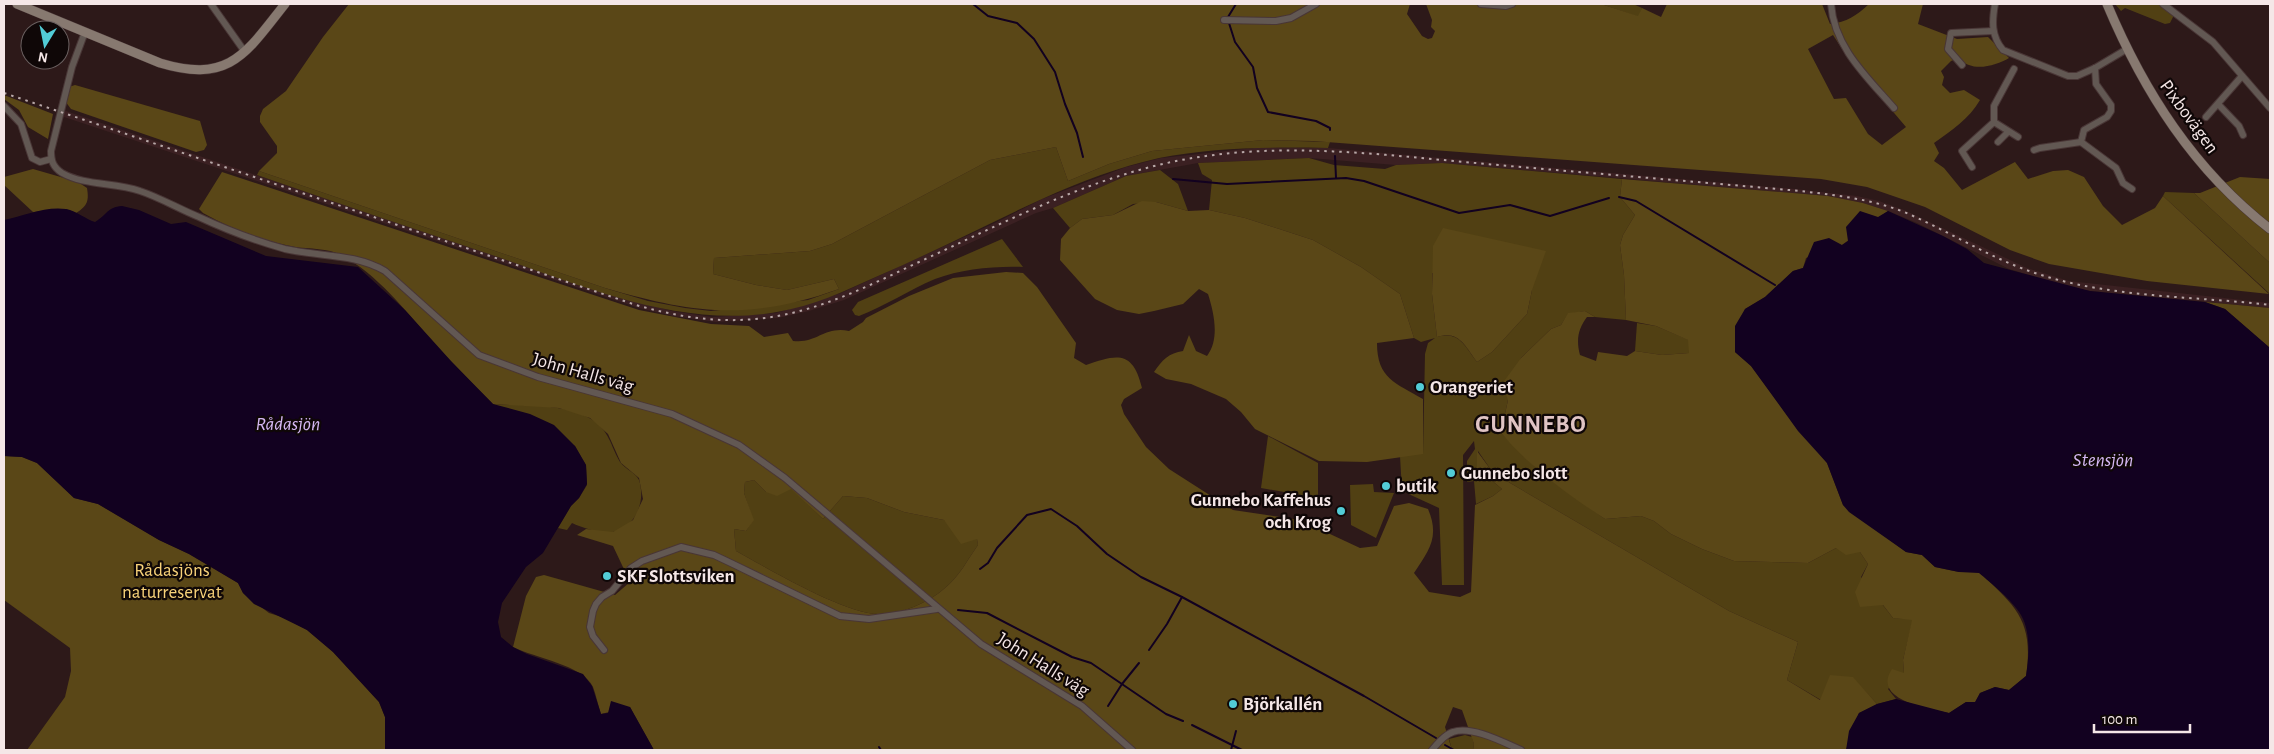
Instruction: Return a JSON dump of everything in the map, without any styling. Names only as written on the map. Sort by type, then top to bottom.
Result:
[{"type":"street","points":[[17,4],[160,63],[183,70],[198,70],[224,66],[235,62],[246,52],[285,4]]},
{"type":"street","points":[[211,4],[246,52]]},
{"type":"street","points":[[1224,20],[1284,20],[1316,4]]},
{"type":"street","points":[[1481,4],[1500,6],[1512,4]]},
{"type":"street","points":[[1831,4],[1835,26],[1842,43],[1853,60],[1894,108]]},
{"type":"street","points":[[1994,4],[1993,31],[1998,44],[2003,50],[2068,76],[2077,76],[2095,68],[2127,49]]},
{"type":"street","name":"Pixbovägen","points":[[2107,4],[2127,49],[2163,114],[2221,186],[2270,229]]},
{"type":"street","points":[[2163,4],[2213,42],[2234,63],[2242,76],[2270,108]]},
{"type":"street","points":[[1962,65],[1948,49],[1951,33],[1993,31]]},
{"type":"street","points":[[4,106],[21,124],[32,158],[40,162],[51,159],[51,151],[66,91],[85,32]]},
{"type":"street","points":[[2081,142],[2084,130],[2107,117],[2111,111],[2111,105],[2096,84],[2095,68]]},
{"type":"street","points":[[1972,166],[1962,151],[1994,122],[1994,106],[2014,69]]},
{"type":"street","points":[[2206,117],[2242,76]]},
{"type":"street","points":[[2218,104],[2239,126],[2243,135]]},
{"type":"street","points":[[1994,122],[2008,132],[2018,136]]},
{"type":"street","points":[[1998,142],[2008,132]]},
{"type":"street","points":[[2034,150],[2081,142],[2116,168],[2123,183],[2132,189]]},
{"type":"street","name":"John Halls väg","points":[[51,159],[53,166],[65,174],[140,190],[242,235],[287,249],[346,257],[376,266],[402,285],[480,356],[538,377],[672,414],[740,445],[785,478],[936,609],[980,644],[1082,706],[1132,750]]},
{"type":"street","points":[[604,650],[593,636],[590,627],[596,604],[602,597],[612,591],[630,568],[642,561],[681,547],[727,561],[840,616],[869,620],[936,609]]},
{"type":"street","points":[[1432,750],[1452,732],[1461,731],[1494,738],[1521,750]]},
{"type":"shaded area","points":[[1601,4],[1633,4],[1642,8],[1639,17]]},
{"type":"shaded area","points":[[2115,4],[2159,4],[2174,15],[2170,23],[2165,24],[2125,8],[2121,11]]},
{"type":"shaded area","points":[[63,110],[612,295],[672,311],[712,317],[776,313],[841,293],[997,222],[1042,199],[1126,167],[1161,158],[1264,147],[1328,148],[1857,196],[1904,210],[2027,268],[2069,281],[2270,303],[2270,308],[2090,291],[2069,287],[2009,269],[1917,223],[1888,211],[1863,203],[1828,196],[1442,163],[1396,165],[1309,158],[1198,163],[1126,176],[1053,208],[1036,213],[844,300],[778,318],[716,322],[673,316],[639,308],[61,116]]},
{"type":"shaded area","points":[[1263,140],[1330,142],[1328,148],[1265,148],[1180,154],[1129,166],[1099,175],[1056,193],[920,257],[829,297],[777,312],[740,316],[704,315],[632,302],[257,175],[259,171],[648,301],[711,311],[808,300],[839,289],[834,279],[787,290],[756,285],[713,274],[714,258],[810,251],[832,244],[990,160],[1056,147],[1068,181],[1109,164],[1152,151]]},
{"type":"shaded area","points":[[1309,158],[1334,165],[1385,169],[1396,165],[1442,163],[1622,179],[1620,197],[1635,215],[1623,235],[1620,245],[1624,275],[1626,320],[1595,317],[1585,311],[1568,314],[1561,325],[1551,329],[1521,358],[1508,400],[1501,433],[1541,473],[1605,519],[1641,516],[1654,521],[1671,534],[1702,549],[1734,561],[1808,563],[1836,548],[1860,552],[1868,564],[1861,577],[1893,618],[1913,619],[1903,660],[1904,673],[1888,689],[1896,699],[1877,704],[1852,677],[1821,700],[1787,680],[1798,642],[1729,611],[1510,483],[1491,470],[1478,451],[1477,468],[1502,489],[1493,496],[1476,504],[1474,481],[1467,482],[1467,461],[1475,449],[1474,441],[1463,455],[1464,585],[1442,585],[1439,508],[1402,491],[1400,456],[1423,453],[1425,354],[1428,343],[1435,338],[1421,342],[1414,338],[1400,294],[1361,267],[1313,240],[1245,218],[1209,210],[1212,180],[1202,174],[1198,163]],"holes":[[[1432,273],[1532,290],[1527,314],[1492,352],[1477,362],[1456,338],[1451,336],[1437,337],[1432,294]]]},
{"type":"shaded area","points":[[1160,170],[1178,184],[1188,211],[1156,202],[1133,204],[1113,215],[1082,219],[1070,228],[1053,208],[1126,176]]},
{"type":"shaded area","points":[[2165,192],[2194,193],[2270,263],[2270,294],[2163,196]]},
{"type":"shaded area","points":[[1002,239],[1023,267],[1001,267],[956,273],[935,279],[859,316],[855,315],[852,310],[858,302]]},
{"type":"shaded area","points":[[1637,323],[1656,326],[1689,340],[1689,353],[1662,355],[1635,351]]},
{"type":"shaded area","points":[[493,404],[530,405],[569,410],[591,419],[602,428],[620,462],[639,480],[641,488],[640,504],[628,525],[613,532],[586,529],[572,523],[567,530],[558,528],[571,506],[579,498],[587,485],[586,465],[575,446]]},
{"type":"shaded area","points":[[1268,436],[1318,463],[1318,498],[1261,488]]},
{"type":"shaded area","points":[[754,480],[766,492],[791,488],[823,519],[843,496],[867,498],[904,512],[944,520],[977,538],[978,545],[955,579],[931,598],[914,607],[897,612],[879,614],[847,607],[786,579],[736,551],[734,529],[746,531],[753,520],[744,493],[745,482]]},
{"type":"shaded area","points":[[1373,484],[1374,492],[1394,493],[1376,538],[1351,525],[1350,485]]},
{"type":"shaded area","points":[[1465,735],[1472,737],[1473,750],[1452,750],[1449,739]]},
{"type":"green space","points":[[349,4],[1410,4],[1407,14],[1422,36],[1428,39],[1432,38],[1435,31],[1431,27],[1432,20],[1426,4],[1601,4],[1638,16],[1642,8],[1661,17],[1667,4],[1822,4],[1830,24],[1851,18],[1869,4],[1923,4],[1918,24],[1957,39],[1988,37],[2009,58],[1995,64],[1979,67],[1963,62],[1959,58],[1951,61],[1941,71],[1944,77],[1942,85],[1950,93],[1964,90],[1980,100],[1965,119],[1934,143],[1939,153],[1934,161],[1944,168],[1962,190],[2015,162],[2028,179],[2053,171],[2068,170],[2084,177],[2103,206],[2122,225],[2155,208],[2163,196],[2269,294],[2147,281],[2049,264],[2010,250],[1925,207],[1867,187],[1821,179],[1313,141],[1263,140],[1152,151],[1109,164],[1068,181],[1056,147],[990,160],[832,244],[810,251],[714,258],[713,274],[756,285],[787,290],[834,279],[839,289],[777,306],[749,310],[695,308],[667,304],[605,288],[259,171],[277,153],[277,146],[260,122],[263,109],[286,91],[323,37]],"holes":[[[1833,35],[1850,61],[1906,127],[1882,145],[1868,134],[1846,98],[1834,99],[1808,49]]]},
{"type":"green space","points":[[75,85],[200,121],[207,145],[204,150],[196,152],[71,109],[65,101],[69,87]]},
{"type":"green space","points":[[4,95],[53,114],[48,139],[28,127],[19,110],[4,99]]},
{"type":"green space","points":[[33,169],[78,182],[87,188],[88,199],[83,208],[76,213],[66,209],[33,212],[4,185],[4,177]]},
{"type":"green space","points":[[222,172],[639,310],[711,324],[749,326],[764,337],[788,333],[793,341],[808,340],[833,331],[849,331],[866,318],[909,296],[953,278],[1006,272],[1023,273],[1037,287],[1076,343],[1074,358],[1086,365],[1115,357],[1122,358],[1134,367],[1142,388],[1124,399],[1121,405],[1124,414],[1146,447],[1169,469],[1233,510],[1300,520],[1360,548],[1377,546],[1394,506],[1409,503],[1428,509],[1433,535],[1428,550],[1414,573],[1429,592],[1460,597],[1471,592],[1475,505],[1502,489],[1477,468],[1477,451],[1491,470],[1510,483],[1729,611],[1798,642],[1787,680],[1820,700],[1830,675],[1853,677],[1877,704],[1859,713],[1846,750],[1473,750],[1474,744],[1462,710],[1453,707],[1445,727],[1452,750],[654,750],[630,707],[601,714],[593,687],[588,679],[558,663],[513,647],[526,596],[536,577],[544,575],[615,595],[630,582],[613,546],[577,535],[586,529],[613,532],[633,520],[643,499],[639,478],[621,463],[608,434],[590,418],[559,408],[493,404],[401,305],[367,272],[354,263],[330,251],[295,247],[259,238],[225,224],[199,209]],"holes":[[[754,480],[766,492],[777,496],[791,489],[823,519],[843,496],[867,498],[904,512],[944,520],[961,544],[977,539],[978,545],[955,579],[931,598],[914,607],[897,612],[879,614],[865,612],[827,599],[736,551],[734,529],[746,531],[754,520],[744,493],[745,482]]]},
{"type":"green space","points":[[2240,177],[2270,179],[2270,263],[2194,193],[2200,193]]},
{"type":"green space","points":[[1622,179],[1828,196],[1863,203],[1888,211],[1842,245],[1806,258],[1803,268],[1793,271],[1765,297],[1745,309],[1735,352],[1751,366],[1785,412],[1827,463],[1843,505],[1906,552],[1922,555],[1935,567],[1959,572],[1979,572],[2013,606],[2025,629],[2028,657],[2026,676],[2009,690],[1995,687],[1980,693],[1975,703],[1966,702],[1949,713],[1905,701],[1889,688],[1888,680],[1892,669],[1904,673],[1903,660],[1912,620],[1893,618],[1883,605],[1860,607],[1855,592],[1868,564],[1860,552],[1846,555],[1836,548],[1808,563],[1734,561],[1702,549],[1671,534],[1654,521],[1641,516],[1605,519],[1550,480],[1501,433],[1508,400],[1502,384],[1521,358],[1551,329],[1561,325],[1568,313],[1585,311],[1595,317],[1587,317],[1584,321],[1580,330],[1578,344],[1580,355],[1596,361],[1598,352],[1627,356],[1635,351],[1662,355],[1689,353],[1688,340],[1656,326],[1626,320],[1624,275],[1620,245],[1623,235],[1635,215],[1620,197]]},
{"type":"green space","points":[[1142,201],[1156,202],[1188,211],[1209,210],[1245,218],[1313,240],[1361,267],[1400,294],[1414,338],[1377,343],[1378,355],[1380,365],[1390,378],[1423,399],[1423,454],[1367,462],[1319,461],[1255,429],[1241,412],[1226,399],[1191,384],[1166,379],[1154,372],[1166,358],[1174,353],[1183,351],[1189,335],[1196,351],[1207,356],[1215,334],[1214,317],[1208,294],[1199,289],[1183,304],[1139,314],[1117,310],[1095,299],[1060,260],[1061,239],[1070,228],[1082,219],[1113,215]]},
{"type":"green space","points":[[1443,228],[1546,251],[1532,290],[1527,314],[1492,352],[1477,362],[1461,341],[1445,335],[1437,337],[1432,294],[1433,246]]},
{"type":"green space","points":[[2205,302],[2270,308],[2270,348],[2225,309]]},
{"type":"green space","name":"Rådasjöns naturreservat","points":[[4,456],[22,457],[37,463],[74,498],[98,504],[159,540],[189,554],[238,583],[243,593],[269,613],[285,618],[307,630],[333,652],[379,702],[385,717],[385,750],[27,750],[65,697],[71,671],[70,648],[4,600]]},
{"type":"water","name":"Rådasjön","points":[[122,206],[139,210],[171,224],[186,222],[266,256],[358,267],[405,310],[493,404],[530,414],[554,425],[575,446],[586,465],[587,484],[579,498],[571,506],[543,553],[526,567],[502,603],[498,622],[501,637],[513,647],[527,654],[583,674],[592,686],[601,714],[608,713],[611,701],[630,707],[654,750],[385,750],[385,717],[379,702],[333,652],[307,630],[254,604],[243,593],[238,583],[189,554],[159,540],[98,504],[74,498],[37,463],[22,457],[4,456],[4,220],[42,210],[58,208],[70,210],[95,222],[110,210]]},
{"type":"water","name":"Stensjön","points":[[1860,211],[1878,217],[1888,211],[1967,249],[1984,263],[2090,291],[2205,302],[2225,309],[2270,348],[2270,750],[1846,750],[1849,731],[1859,713],[1877,704],[1896,699],[1949,713],[1966,702],[1975,702],[1980,693],[1995,687],[2009,690],[2026,676],[2028,653],[2028,637],[2021,615],[2007,598],[1979,573],[1959,572],[1935,567],[1922,555],[1906,552],[1849,512],[1843,505],[1827,463],[1798,431],[1751,366],[1735,352],[1735,326],[1745,309],[1765,297],[1793,271],[1803,268],[1814,242],[1829,238],[1842,245],[1848,241],[1846,227]]},
{"type":"waterway","points":[[973,4],[988,16],[1017,23],[1034,39],[1055,72],[1077,133],[1083,157]]},
{"type":"waterway","points":[[1228,17],[1236,4]]},
{"type":"waterway","points":[[1229,23],[1235,42],[1253,67],[1257,88],[1268,112],[1316,121],[1330,128],[1330,130]]},
{"type":"waterway","points":[[1335,156],[1336,178]]},
{"type":"waterway","points":[[1173,179],[1227,184],[1346,178],[1364,181],[1459,213],[1510,205],[1550,216],[1609,198]]},
{"type":"waterway","points":[[1619,197],[1636,201],[1775,285]]},
{"type":"waterway","points":[[980,569],[988,563],[997,548],[1027,515],[1051,509],[1077,526],[1107,554],[1141,577],[1182,597],[1364,696],[1436,738]]},
{"type":"waterway","points":[[1149,650],[1167,624],[1182,597]]},
{"type":"waterway","points":[[958,610],[987,613],[1072,657],[1091,663],[1166,714],[1183,721]]},
{"type":"waterway","points":[[1108,706],[1122,684],[1139,663]]},
{"type":"waterway","points":[[1192,725],[1242,750]]},
{"type":"waterway","points":[[1231,750],[1236,731]]},
{"type":"waterway","points":[[1445,745],[1454,750]]},
{"type":"railway","points":[[4,93],[636,305],[680,315],[710,319],[755,319],[798,312],[819,305],[859,290],[1059,198],[1131,172],[1206,156],[1270,151],[1367,153],[1840,196],[1879,204],[1904,212],[2004,261],[2066,282],[2124,292],[2270,305]]},
{"type":"place","name":"Orangeriet","points":[[1420,387]]},
{"type":"place","name":"Gunnebo slott","points":[[1451,473]]},
{"type":"place","name":"butik","points":[[1386,486]]},
{"type":"place","name":"Gunnebo Kaffehus och Krog","points":[[1341,511]]},
{"type":"place","name":"SKF Slottsviken","points":[[607,576]]},
{"type":"place","name":"Björkallén","points":[[1233,704]]},
{"type":"district","name":"GUNNEBO","points":[[1531,425]]}]
